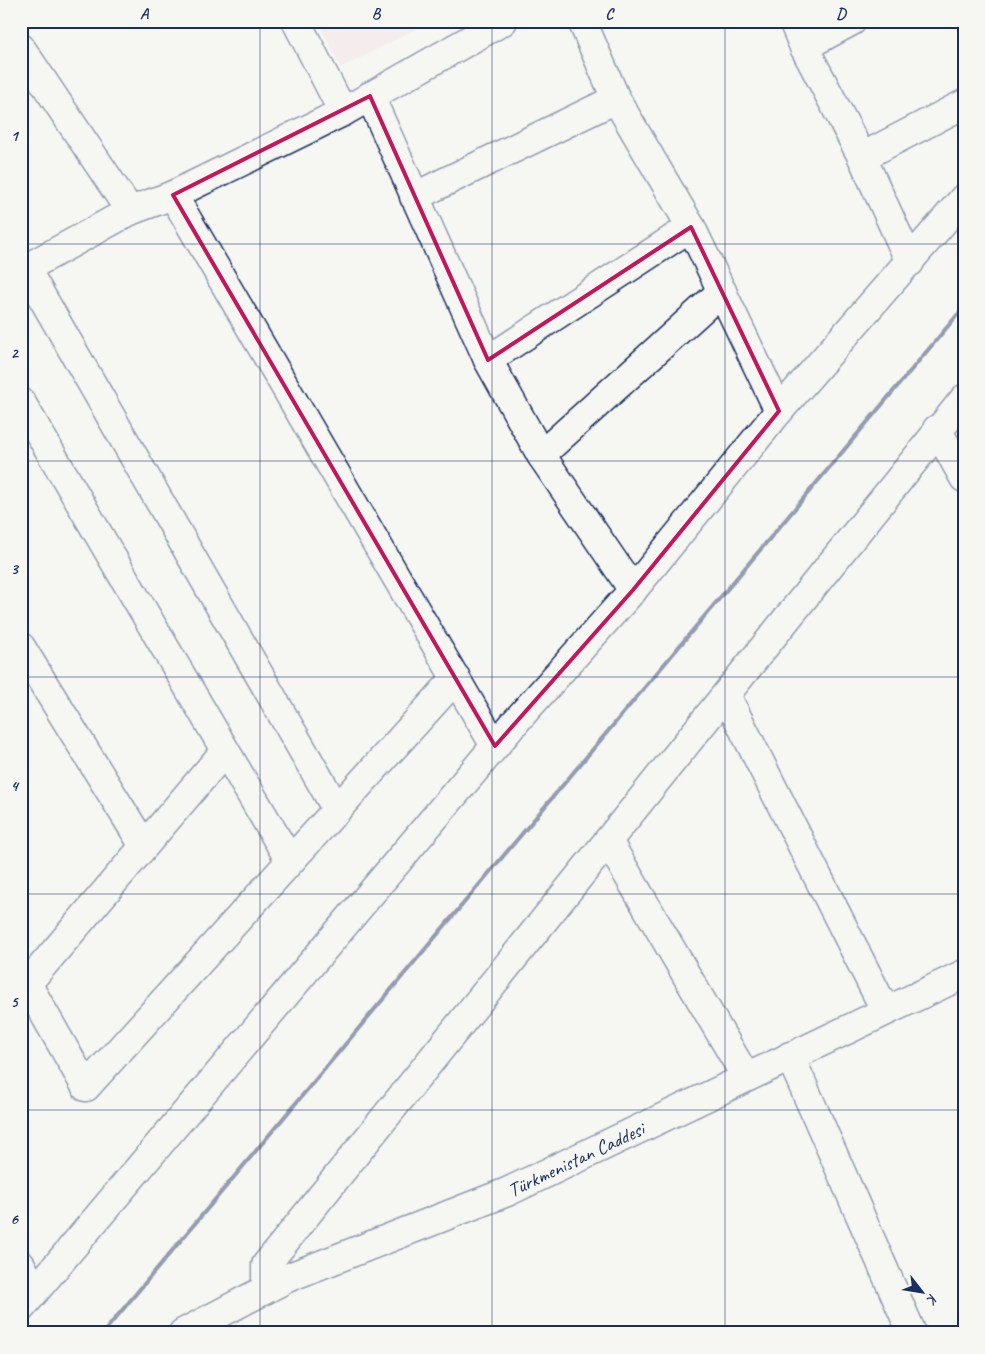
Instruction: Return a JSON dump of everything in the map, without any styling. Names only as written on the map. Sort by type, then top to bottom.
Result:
[{"type":"street","points":[[296,21],[342,112]]},
{"type":"street","points":[[337,810],[24,270],[130,210],[173,195],[342,112],[503,21]]},
{"type":"street","points":[[582,21],[616,99],[691,226],[779,411]]},
{"type":"street","points":[[794,21],[804,46],[862,156],[910,262]]},
{"type":"street","points":[[804,46],[852,21]]},
{"type":"street","points":[[21,48],[130,210]]},
{"type":"street","points":[[370,96],[488,360],[541,455],[633,590]]},
{"type":"street","points":[[414,196],[616,99]]},
{"type":"street","points":[[862,156],[964,104]]},
{"type":"street","points":[[173,195],[495,746]]},
{"type":"street","points":[[28,1299],[495,746],[633,590],[779,411],[964,198]]},
{"type":"street","points":[[488,360],[691,226]]},
{"type":"street","points":[[541,455],[722,291]]},
{"type":"street","points":[[266,1289],[266,1265],[726,695],[937,429],[964,399]]},
{"type":"street","points":[[21,402],[290,861]]},
{"type":"street","points":[[937,429],[964,478]]},
{"type":"street","points":[[21,647],[144,846]]},
{"type":"street","points":[[225,751],[144,846],[24,979],[86,1086],[456,678]]},
{"type":"street","points":[[726,695],[885,1010]]},
{"type":"street","points":[[608,841],[746,1077]]},
{"type":"street","name":"Türkmenistan Caddesi","points":[[183,1333],[287,1278],[507,1192],[885,1010],[964,974]]},
{"type":"street","points":[[790,1056],[912,1333]]},
{"type":"street","points":[[21,1265],[28,1299]]},
{"type":"highlighted area","points":[[370,96],[488,360],[691,227],[779,411],[633,590],[495,746],[173,195]]},
{"type":"shaded area","points":[[318,21],[431,21],[341,68]]},
{"type":"railway","points":[[103,1333],[964,307]]}]
